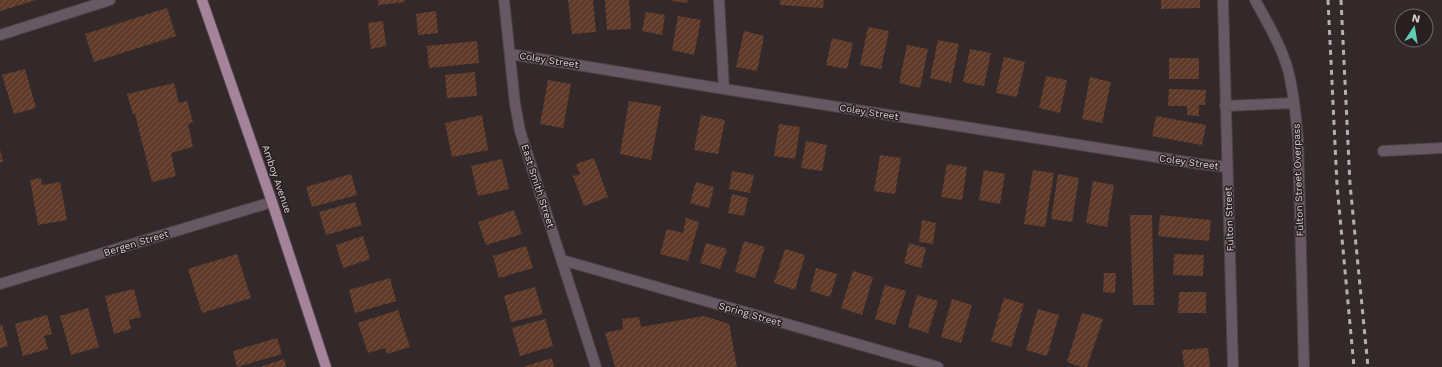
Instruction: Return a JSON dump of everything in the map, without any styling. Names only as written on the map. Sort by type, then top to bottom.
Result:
[{"type":"main road","name":"Amboy Avenue","points":[[202,0],[272,202],[326,367]]},
{"type":"street","points":[[0,35],[110,0]]},
{"type":"street","name":"East Smith Street","points":[[504,0],[515,104],[520,131],[596,367]]},
{"type":"street","points":[[719,0],[724,89]]},
{"type":"street","name":"Fulton Street","points":[[1223,0],[1233,367]]},
{"type":"street","name":"Fulton Street Overpass","points":[[1255,0],[1282,53],[1287,68],[1294,103],[1298,140],[1304,367]]},
{"type":"street","name":"Coley Street","points":[[510,54],[724,89],[1227,167]]},
{"type":"street","points":[[1225,106],[1294,103]]},
{"type":"street","points":[[1383,151],[1442,148]]},
{"type":"street","name":"Bergen Street","points":[[0,284],[272,202]]},
{"type":"street","name":"Spring Street","points":[[562,260],[938,367]]},
{"type":"building","points":[[0,0],[36,0],[0,11]]},
{"type":"building","points":[[378,0],[405,0],[405,2],[378,5]]},
{"type":"building","points":[[568,0],[593,0],[596,32],[572,34]]},
{"type":"building","points":[[605,0],[629,0],[631,29],[607,30]]},
{"type":"building","points":[[672,0],[688,0],[687,3]]},
{"type":"building","points":[[780,0],[824,0],[823,8],[780,5]]},
{"type":"building","points":[[1161,0],[1200,0],[1200,8],[1161,9]]},
{"type":"building","points":[[167,8],[176,36],[94,62],[85,34]]},
{"type":"building","points":[[436,11],[438,33],[418,35],[416,14]]},
{"type":"building","points":[[646,12],[665,15],[662,35],[642,31]]},
{"type":"building","points":[[678,16],[701,20],[694,55],[672,50]]},
{"type":"building","points":[[383,21],[386,46],[371,49],[368,23]]},
{"type":"building","points":[[868,27],[889,31],[881,69],[860,65]]},
{"type":"building","points":[[744,31],[764,36],[757,71],[736,67]]},
{"type":"building","points":[[832,38],[853,43],[847,69],[826,65]]},
{"type":"building","points":[[938,40],[959,44],[951,83],[930,78]]},
{"type":"building","points":[[477,41],[479,63],[429,68],[427,46]]},
{"type":"building","points":[[907,45],[928,49],[920,88],[899,83]]},
{"type":"building","points":[[970,49],[991,53],[984,86],[963,82]]},
{"type":"building","points":[[1004,57],[1025,62],[1017,97],[996,93]]},
{"type":"building","points":[[1169,58],[1199,58],[1199,79],[1169,79]]},
{"type":"building","points":[[25,69],[36,108],[14,114],[2,75]]},
{"type":"building","points":[[475,72],[477,96],[447,98],[445,75]]},
{"type":"building","points":[[1046,76],[1067,80],[1060,113],[1039,108]]},
{"type":"building","points":[[1090,77],[1111,82],[1102,123],[1082,119]]},
{"type":"building","points":[[548,80],[571,84],[563,128],[540,124]]},
{"type":"building","points":[[174,83],[179,103],[187,101],[193,122],[188,124],[193,147],[171,153],[176,176],[152,182],[135,114],[133,114],[127,94]]},
{"type":"building","points":[[1169,89],[1206,90],[1205,105],[1199,105],[1199,116],[1187,115],[1187,106],[1168,106]]},
{"type":"building","points":[[629,101],[661,106],[651,160],[620,154]]},
{"type":"building","points":[[482,115],[488,150],[452,157],[445,123]]},
{"type":"building","points":[[701,115],[725,120],[718,154],[694,150]]},
{"type":"building","points":[[1156,116],[1206,125],[1202,145],[1152,136]]},
{"type":"building","points":[[779,124],[800,127],[795,159],[774,156]]},
{"type":"building","points":[[806,141],[827,145],[822,171],[801,168]]},
{"type":"building","points":[[0,149],[3,162],[0,162]]},
{"type":"building","points":[[880,155],[901,158],[895,194],[874,191]]},
{"type":"building","points":[[594,158],[608,197],[584,206],[573,176],[580,174],[576,164]]},
{"type":"building","points":[[502,159],[509,189],[478,196],[471,166]]},
{"type":"building","points":[[947,164],[967,167],[962,200],[941,197]]},
{"type":"building","points":[[984,170],[1005,174],[1000,204],[979,200]]},
{"type":"building","points":[[1033,170],[1054,173],[1045,227],[1024,224]]},
{"type":"building","points":[[732,171],[754,175],[750,193],[729,189]]},
{"type":"building","points":[[351,174],[357,195],[312,207],[306,187]]},
{"type":"building","points":[[1058,174],[1079,178],[1072,222],[1051,219]]},
{"type":"building","points":[[41,178],[42,185],[60,182],[67,220],[38,225],[30,180]]},
{"type":"building","points":[[1093,181],[1114,185],[1107,227],[1086,223]]},
{"type":"building","points":[[696,182],[714,187],[709,208],[690,203]]},
{"type":"building","points":[[732,194],[748,198],[744,216],[728,213]]},
{"type":"building","points":[[355,202],[362,225],[326,235],[319,212]]},
{"type":"building","points":[[514,210],[522,234],[486,245],[478,222]]},
{"type":"building","points":[[1130,215],[1152,215],[1154,305],[1133,305]]},
{"type":"building","points":[[1160,215],[1211,220],[1209,241],[1158,236]]},
{"type":"building","points":[[686,218],[699,222],[688,261],[660,254],[667,229],[683,233]]},
{"type":"building","points":[[922,220],[936,223],[933,244],[919,242]]},
{"type":"building","points":[[363,236],[370,259],[343,268],[336,245]]},
{"type":"building","points":[[744,241],[765,247],[755,278],[735,272]]},
{"type":"building","points":[[706,243],[727,249],[720,269],[700,263]]},
{"type":"building","points":[[909,243],[926,248],[921,268],[904,263]]},
{"type":"building","points":[[526,246],[533,268],[499,278],[493,256]]},
{"type":"building","points":[[785,249],[805,255],[795,290],[774,283]]},
{"type":"building","points":[[237,254],[251,298],[202,313],[188,269]]},
{"type":"building","points":[[1174,254],[1204,255],[1203,276],[1173,275]]},
{"type":"building","points":[[816,268],[837,274],[830,297],[810,291]]},
{"type":"building","points":[[853,271],[873,277],[862,315],[841,308]]},
{"type":"building","points":[[1104,273],[1116,273],[1115,293],[1103,292]]},
{"type":"building","points":[[390,278],[396,301],[355,313],[349,290]]},
{"type":"building","points":[[885,285],[906,291],[895,325],[875,319]]},
{"type":"building","points":[[535,287],[543,314],[511,322],[504,296]]},
{"type":"building","points":[[134,289],[141,317],[129,320],[131,329],[114,334],[105,296]]},
{"type":"building","points":[[1179,292],[1206,292],[1206,313],[1178,313]]},
{"type":"building","points":[[917,295],[938,301],[928,333],[908,327]]},
{"type":"building","points":[[1004,298],[1024,304],[1011,347],[991,341]]},
{"type":"building","points":[[952,299],[972,305],[961,343],[941,337]]},
{"type":"building","points":[[88,308],[99,347],[71,355],[60,316]]},
{"type":"building","points":[[1038,309],[1059,315],[1047,356],[1026,350]]},
{"type":"building","points":[[398,310],[410,347],[387,354],[385,348],[368,353],[358,323]]},
{"type":"building","points":[[1082,313],[1103,319],[1087,367],[1082,367],[1067,362]]},
{"type":"building","points":[[47,315],[52,334],[44,336],[48,349],[23,356],[15,324]]},
{"type":"building","points":[[704,316],[729,324],[737,367],[615,367],[605,333],[623,329],[622,319],[639,317],[641,327]]},
{"type":"building","points":[[545,319],[553,346],[520,356],[512,328]]},
{"type":"building","points":[[2,324],[8,346],[0,348],[0,325]]},
{"type":"building","points":[[277,338],[282,354],[237,367],[233,351]]},
{"type":"building","points":[[1208,348],[1210,367],[1184,367],[1182,350]]},
{"type":"building","points":[[552,358],[554,367],[523,367]]},
{"type":"building","points":[[284,359],[286,367],[260,367]]},
{"type":"railway","points":[[1328,0],[1337,185],[1354,367]]},
{"type":"railway","points":[[1341,0],[1350,184],[1368,367]]}]
